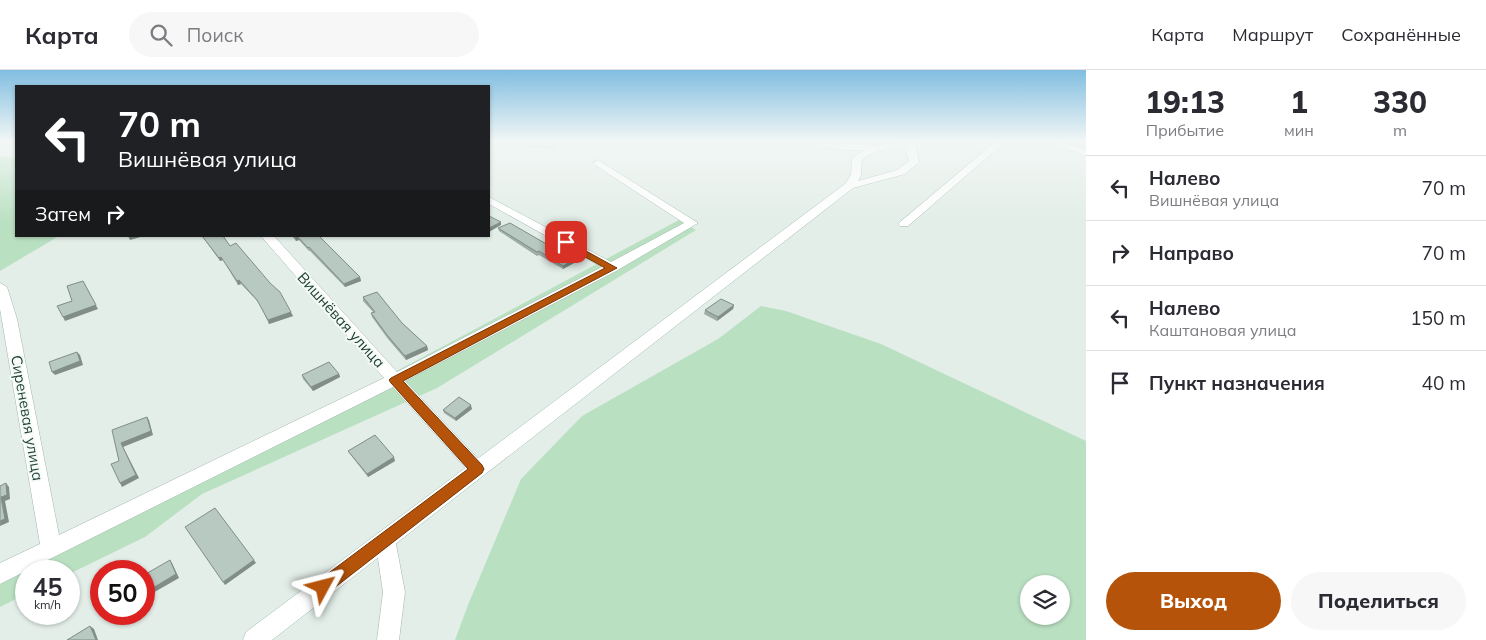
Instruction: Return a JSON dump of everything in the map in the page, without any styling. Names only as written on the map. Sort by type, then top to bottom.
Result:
[{"type":"street","points":[[0,574],[395,380],[612,268],[692,223],[607,169]]},
{"type":"street","points":[[254,640],[849,186],[856,175],[863,169]]},
{"type":"street","points":[[871,169],[891,174]]},
{"type":"street","points":[[849,186],[901,172],[906,169]]},
{"type":"street","points":[[904,224],[969,169]]},
{"type":"street","points":[[490,201],[612,268]]},
{"type":"street","name":"Вишнёвая улица","points":[[268,237],[477,469]]},
{"type":"street","name":"Сиреневая улица","points":[[0,287],[10,319],[51,549]]},
{"type":"street","points":[[385,539],[394,592],[388,640]]},
{"type":"green space","points":[[0,169],[15,169],[15,237],[57,237],[0,271]]},
{"type":"green space","points":[[679,220],[696,230],[437,388],[202,494],[145,537],[98,560],[90,560],[90,564],[80,569],[80,560],[15,560],[15,600],[0,607],[0,563],[363,389]]},
{"type":"green space","points":[[761,306],[786,311],[881,344],[1086,441],[1086,640],[455,640],[521,479],[582,416],[718,339]]},
{"type":"building","points":[[490,216],[501,222],[490,228]]},
{"type":"building","points":[[510,223],[574,260],[563,266],[498,228]]},
{"type":"building","points":[[203,237],[224,237],[230,246],[236,243],[280,292],[291,312],[268,320],[257,300],[239,280],[237,281],[221,257],[219,258]]},
{"type":"building","points":[[298,237],[320,237],[360,277],[344,284]]},
{"type":"building","points":[[83,281],[96,305],[63,317],[57,306],[72,301],[67,286]]},
{"type":"building","points":[[377,292],[402,323],[427,346],[405,356],[371,313],[375,312],[363,297]]},
{"type":"building","points":[[721,299],[734,305],[718,317],[705,310]]},
{"type":"building","points":[[77,352],[80,361],[52,372],[49,362]]},
{"type":"building","points":[[329,362],[339,374],[311,387],[302,375]]},
{"type":"building","points":[[459,397],[471,405],[455,418],[443,410]]},
{"type":"building","points":[[147,417],[151,431],[121,443],[136,475],[120,483],[111,464],[119,461],[112,430]]},
{"type":"building","points":[[375,435],[394,457],[367,474],[348,451]]},
{"type":"building","points":[[6,483],[7,495],[1,497],[5,519],[0,521],[0,486]]},
{"type":"building","points":[[215,508],[254,560],[223,582],[185,527]]},
{"type":"building","points":[[170,560],[176,574],[155,587],[155,569]]},
{"type":"building","points":[[90,626],[96,640],[67,640]]},
{"type":"route","points":[[323,587],[477,469],[395,380],[612,268],[566,242]]}]
